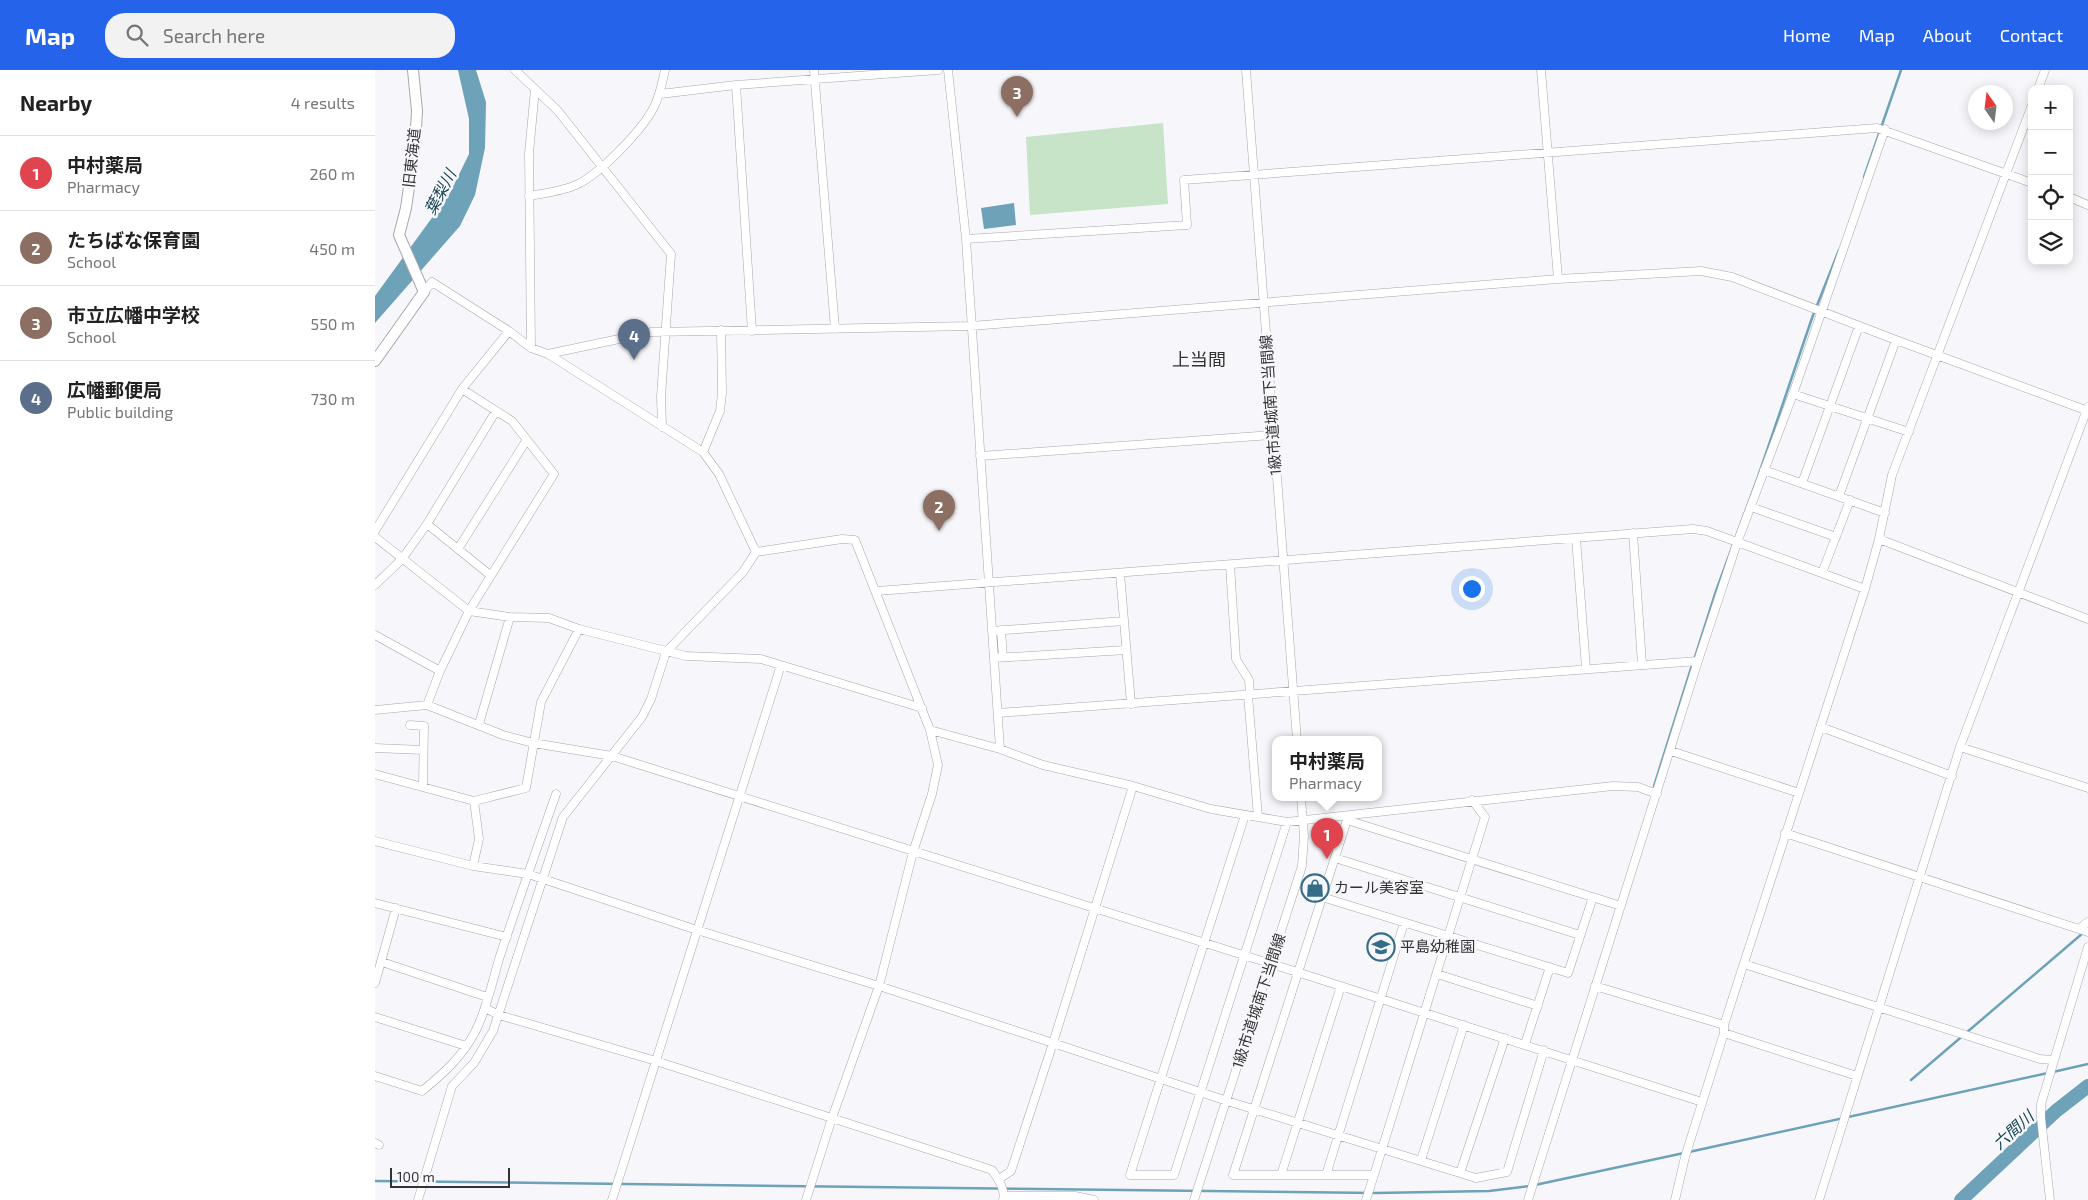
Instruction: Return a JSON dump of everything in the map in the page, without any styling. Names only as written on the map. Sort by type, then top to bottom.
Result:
[{"type":"main road","name":"旧東海道","points":[[413,70],[417,112],[415,145],[406,208],[399,235],[422,287]]},
{"type":"main road","points":[[375,362],[422,287]]},
{"type":"street","points":[[515,70],[558,111],[671,254],[661,396],[662,428]]},
{"type":"street","points":[[529,196],[577,185],[589,178],[601,167],[645,120],[659,94],[665,70]]},
{"type":"street","points":[[814,70],[835,329]]},
{"type":"street","points":[[659,94],[736,85],[938,70]]},
{"type":"street","points":[[948,70],[965,239],[1000,749]]},
{"type":"street","name":"1級市道城南下当間線","points":[[1246,70],[1297,736]]},
{"type":"street","points":[[1541,70],[1558,279]]},
{"type":"street","points":[[2039,85],[2045,70]]},
{"type":"street","points":[[736,85],[751,331]]},
{"type":"street","points":[[531,348],[529,196],[530,134],[535,89]]},
{"type":"street","points":[[1675,1200],[1685,1157],[1744,964],[1865,589],[1879,539],[1892,475],[1939,356],[2028,115]]},
{"type":"street","points":[[965,239],[1187,225],[1184,180],[1881,129],[2028,181]]},
{"type":"street","points":[[1528,1197],[1671,751],[1734,541],[1751,507],[1793,394],[1881,129]]},
{"type":"street","points":[[2073,199],[2088,205]]},
{"type":"street","points":[[547,354],[652,332],[971,326],[1558,279],[1684,271],[1716,273],[2088,409],[2017,592],[1960,747],[1819,1200]]},
{"type":"street","points":[[422,287],[432,282],[509,331],[531,348],[547,354],[703,452],[719,474],[756,552]]},
{"type":"street","points":[[1802,483],[1859,326]]},
{"type":"street","points":[[703,452],[721,411],[721,330]]},
{"type":"street","points":[[375,531],[462,389],[509,331]]},
{"type":"street","points":[[1839,496],[1896,340]]},
{"type":"street","points":[[427,705],[440,671],[469,612],[490,575],[554,474],[512,421],[462,389]]},
{"type":"street","points":[[1793,394],[1867,420],[1909,432]]},
{"type":"street","points":[[375,585],[402,559],[427,524],[496,411]]},
{"type":"street","points":[[980,456],[1273,436]]},
{"type":"street","points":[[459,549],[526,441]]},
{"type":"street","points":[[1765,470],[1885,513]]},
{"type":"street","points":[[1822,573],[1850,500]]},
{"type":"street","points":[[1751,507],[1836,537]]},
{"type":"street","points":[[427,524],[490,575]]},
{"type":"street","points":[[877,591],[1693,528],[1707,531],[1865,589]]},
{"type":"street","points":[[1633,534],[1643,664]]},
{"type":"street","points":[[375,537],[469,612],[511,617],[549,618],[579,628],[686,656],[761,659],[922,708]]},
{"type":"street","points":[[1576,538],[1586,668]]},
{"type":"street","points":[[1879,539],[2088,619]]},
{"type":"street","points":[[418,1200],[452,1086],[474,1063],[484,1049],[499,1015],[563,817],[642,717],[651,699],[667,652],[743,572],[756,552],[825,540],[855,540],[877,591],[930,730],[937,752],[936,777],[913,852],[879,986],[832,1118],[807,1197]]},
{"type":"street","points":[[1230,565],[1236,660],[1249,680],[1258,817]]},
{"type":"street","points":[[1120,573],[1131,704]]},
{"type":"street","points":[[479,724],[511,617]]},
{"type":"street","points":[[992,631],[1124,621]]},
{"type":"street","points":[[375,774],[474,801],[526,788],[541,702],[579,628]]},
{"type":"street","points":[[1001,630],[1003,658]]},
{"type":"street","points":[[375,637],[440,671]]},
{"type":"street","points":[[994,658],[1126,650]]},
{"type":"street","points":[[998,713],[1698,661]]},
{"type":"street","points":[[612,1200],[781,666]]},
{"type":"street","points":[[375,710],[427,705],[503,735],[533,743],[612,756],[1271,963],[1702,1102]]},
{"type":"street","points":[[409,725],[424,726],[423,786]]},
{"type":"street","points":[[1821,727],[1952,776]]},
{"type":"street","points":[[930,730],[1000,749],[1043,765],[1133,786],[1211,809],[1287,822],[1347,818],[1473,800],[1613,786],[1638,786],[1657,794]]},
{"type":"street","points":[[1960,747],[2088,788]]},
{"type":"street","points":[[375,748],[423,750]]},
{"type":"street","points":[[1671,751],[1799,793]]},
{"type":"street","points":[[999,1179],[1011,1171],[1133,786]]},
{"type":"street","points":[[375,1076],[423,1091],[453,1066],[466,1046],[476,1030],[485,1008],[487,997],[556,794]]},
{"type":"street","points":[[1366,1200],[1426,1013],[1485,817],[1473,800]]},
{"type":"street","points":[[473,866],[479,839],[474,801]]},
{"type":"street","name":"1級市道城南下当間線","points":[[1195,1199],[1302,866],[1304,851],[1301,801]]},
{"type":"street","points":[[1245,815],[1162,1080],[1130,1175],[1174,1175],[1287,822]]},
{"type":"street","points":[[1347,818],[1621,906]]},
{"type":"street","points":[[1347,818],[1233,1175],[1374,1175]]},
{"type":"street","points":[[1785,833],[2088,932]]},
{"type":"street","points":[[375,841],[473,866],[543,878],[697,930],[879,986],[1162,1080],[1476,1178],[1507,1172],[1544,1050]]},
{"type":"street","points":[[1335,858],[1580,935]]},
{"type":"street","points":[[1322,896],[1568,973],[1593,897]]},
{"type":"street","points":[[375,903],[507,937]]},
{"type":"street","points":[[375,982],[396,908]]},
{"type":"street","points":[[1326,1175],[1404,922]]},
{"type":"street","points":[[2079,929],[2088,922]]},
{"type":"street","points":[[2050,1200],[2041,1104],[2088,947]]},
{"type":"street","points":[[381,962],[487,997]]},
{"type":"street","points":[[1744,964],[2053,1062]]},
{"type":"street","points":[[1525,1044],[1550,968]]},
{"type":"street","points":[[1437,974],[1538,1006]]},
{"type":"street","points":[[1281,1175],[1341,986]]},
{"type":"street","points":[[1595,986],[1857,1076]]},
{"type":"street","points":[[485,1008],[499,1015],[656,1061],[992,1170],[999,1179],[1004,1198],[1075,1196],[1094,1200]]},
{"type":"street","points":[[375,1017],[466,1046]]},
{"type":"street","points":[[1421,1160],[1464,1025]]},
{"type":"street","points":[[1460,1173],[1505,1038]]},
{"type":"green space","points":[[1163,123],[1168,204],[1030,215],[1026,137]]},
{"type":"water","points":[[458,70],[476,70],[486,102],[485,148],[475,195],[460,226],[375,323],[375,296],[450,193],[469,154],[469,119]]},
{"type":"water","points":[[1014,203],[1016,225],[984,229],[981,208]]},
{"type":"waterway","points":[[1864,177],[1901,70]]},
{"type":"waterway","points":[[1695,657],[1716,591],[1758,477],[1812,318],[1839,250]]},
{"type":"waterway","points":[[1654,786],[1692,665]]},
{"type":"waterway","points":[[1911,1080],[2083,933]]},
{"type":"waterway","points":[[2053,1072],[2088,1064]]},
{"type":"waterway","points":[[1689,1152],[2048,1073]]},
{"type":"waterway","name":"六間川","points":[[1961,1200],[2056,1111],[2088,1086]]},
{"type":"waterway","points":[[1535,1185],[1684,1153]]},
{"type":"waterway","points":[[375,1181],[1375,1193],[1489,1191],[1530,1186]]},
{"type":"place","name":"市立広幡中学校","points":[[1017,117]]},
{"type":"place","name":"広幡郵便局","points":[[634,360]]},
{"type":"place","name":"たちばな保育園","points":[[939,531]]},
{"type":"place","name":"中村薬局","points":[[1327,859]]},
{"type":"place","name":"カール美容室","points":[[1315,888]]},
{"type":"place","name":"平島幼稚園","points":[[1381,947]]},
{"type":"district","name":"上当間","points":[[1199,360]]},
{"type":"water label","name":"葉梨川","points":[[440,192]]}]
